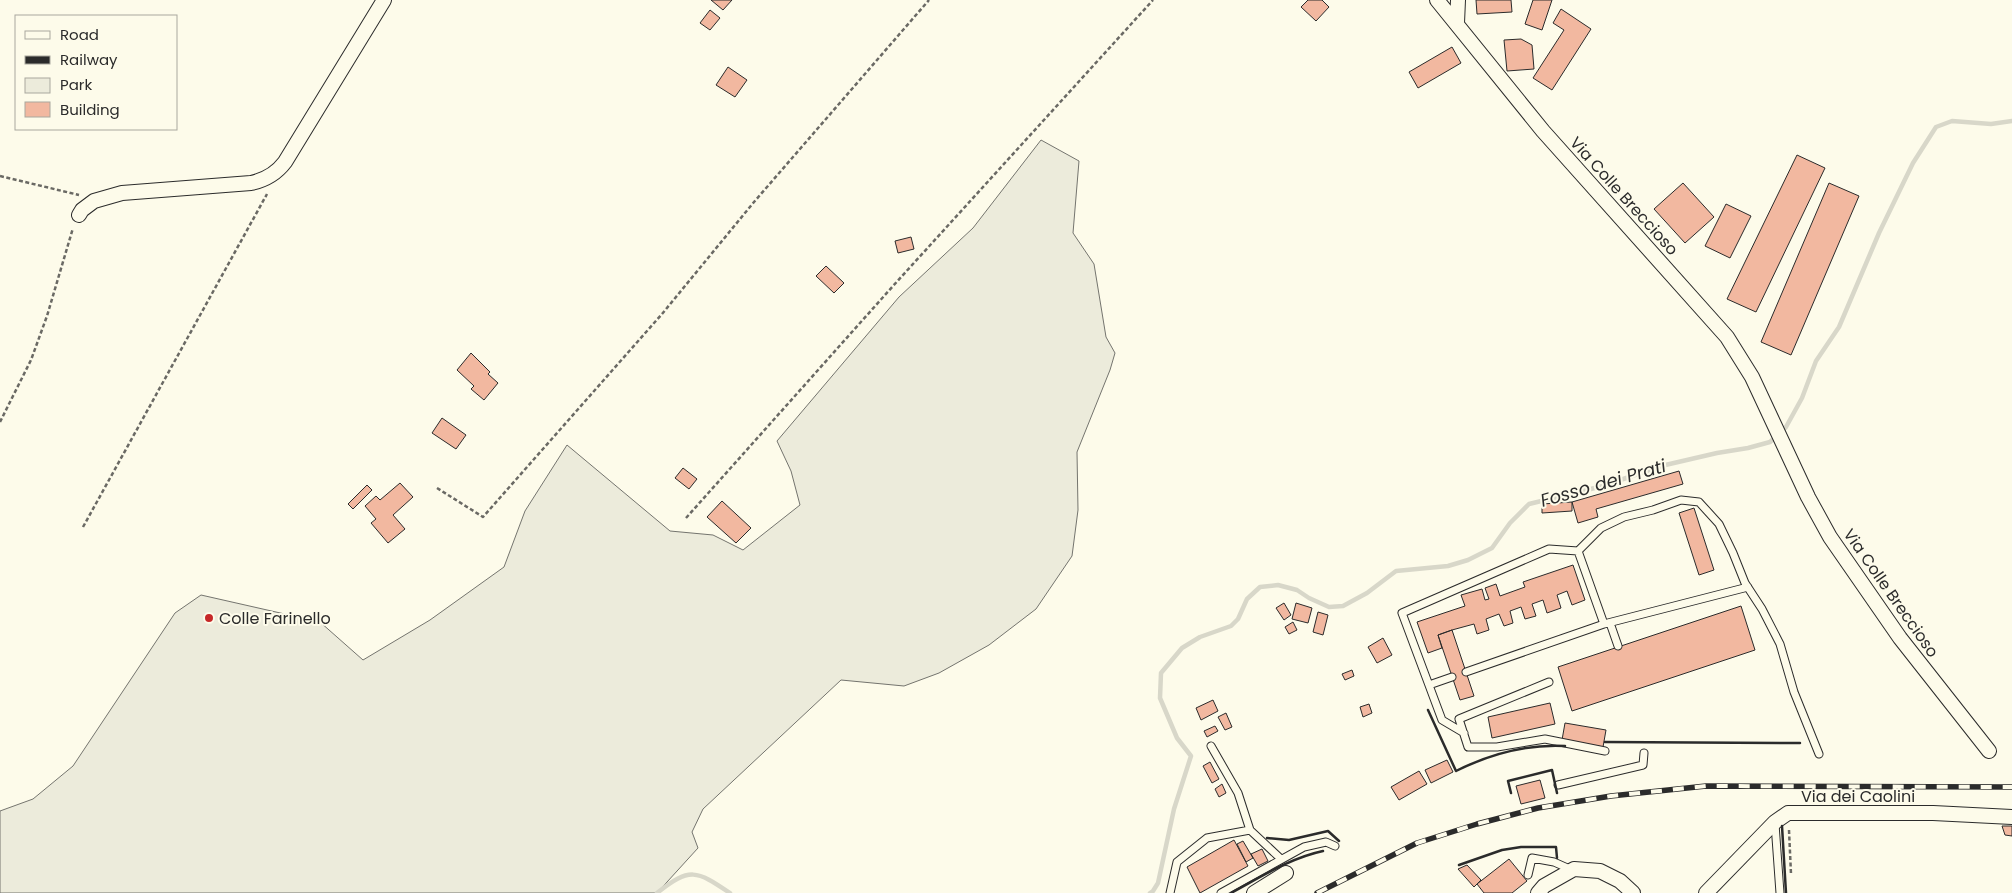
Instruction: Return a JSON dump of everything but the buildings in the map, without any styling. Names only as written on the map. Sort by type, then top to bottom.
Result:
[{"type":"street","points":[[79,215],[90,203],[115,194],[251,184],[263,180],[274,173],[285,162],[384,0]]},
{"type":"street","name":"Via Colle Breccioso","points":[[1437,0],[1543,131],[1728,337],[1747,369],[1815,511],[1857,578],[1911,652],[1989,751]]},
{"type":"street","points":[[1456,23],[1458,0]]},
{"type":"street","name":"Via dei Caolini","points":[[1706,893],[1775,822],[1788,813],[1933,813],[2012,817]]},
{"type":"street","points":[[1254,893],[1284,866]]},
{"type":"street","points":[[1538,893],[1544,886],[1572,870],[1600,871],[1620,881],[1633,893]]},
{"type":"lane","points":[[1464,733],[1442,720],[1402,613],[1549,550],[1578,551],[1602,528],[1624,516],[1653,510],[1681,500],[1699,502],[1719,524],[1748,588],[1762,609],[1780,644],[1794,692],[1819,754]]},
{"type":"lane","points":[[1578,551],[1607,624],[1618,646]]},
{"type":"lane","points":[[1466,672],[1607,624],[1748,588]]},
{"type":"lane","points":[[1429,685],[1452,677]]},
{"type":"lane","points":[[1549,682],[1459,719],[1468,747],[1497,747],[1546,739],[1605,751]]},
{"type":"lane","points":[[1211,746],[1238,793],[1250,830],[1284,866]]},
{"type":"lane","points":[[1558,785],[1643,765],[1644,753]]},
{"type":"lane","points":[[1775,822],[1780,893]]},
{"type":"lane","points":[[1170,893],[1177,862],[1184,856],[1207,838],[1250,830]]},
{"type":"lane","points":[[1221,893],[1284,866],[1304,847],[1326,842],[1335,846]]},
{"type":"lane","points":[[1528,875],[1532,858],[1554,862],[1572,870]]},
{"type":"path","points":[[437,488],[483,517],[662,314],[754,202],[929,0]]},
{"type":"path","points":[[686,518],[893,286],[1153,0]]},
{"type":"path","points":[[0,176],[83,196]]},
{"type":"path","points":[[83,527],[270,188]]},
{"type":"path","points":[[0,422],[34,351],[47,316],[71,232],[79,215]]},
{"type":"path","points":[[1788,813],[1791,883]]},
{"type":"green space","points":[[1041,140],[1079,161],[1073,233],[1094,264],[1106,337],[1115,353],[1077,452],[1078,510],[1072,556],[1036,609],[989,645],[939,673],[904,686],[841,680],[703,809],[692,832],[698,848],[657,893],[0,893],[0,811],[33,799],[73,766],[175,613],[201,595],[320,622],[363,660],[430,620],[504,567],[525,511],[567,445],[670,531],[713,535],[743,550],[800,505],[791,471],[777,441],[899,297],[973,228]]},
{"type":"waterway","name":"Fosso dei Prati","points":[[1150,893],[1158,883],[1174,809],[1191,756],[1177,738],[1160,698],[1161,673],[1182,648],[1200,637],[1231,626],[1238,619],[1247,599],[1260,587],[1278,585],[1297,590],[1329,607],[1343,606],[1367,593],[1396,571],[1448,566],[1468,560],[1492,548],[1510,523],[1529,504],[1603,486],[1661,466],[1770,442],[1786,427],[1802,398],[1816,361],[1839,327],[1879,233],[1913,163],[1936,127],[1952,121],[1991,124],[2012,121]]},
{"type":"waterway","name":"Fosso dei Prati","points":[[657,893],[678,879],[693,875],[701,876],[730,893]]},
{"type":"railway","points":[[1317,893],[1417,843],[1477,824],[1538,808],[1611,796],[1706,786],[2012,787]]},
{"type":"wall","points":[[1428,710],[1456,771],[1509,751],[1536,747],[1565,746]]},
{"type":"wall","points":[[1605,742],[1800,743]]},
{"type":"wall","points":[[1511,793],[1508,781],[1552,770],[1557,793]]},
{"type":"wall","points":[[1782,826],[1786,893]]},
{"type":"wall","points":[[1267,838],[1289,840],[1328,831],[1339,841]]},
{"type":"wall","points":[[1459,865],[1502,850],[1521,847],[1556,847],[1557,858]]},
{"type":"wall","points":[[1231,893],[1287,863],[1323,851]]},
{"type":"place","name":"Colle Farinello","points":[[209,618]]}]
